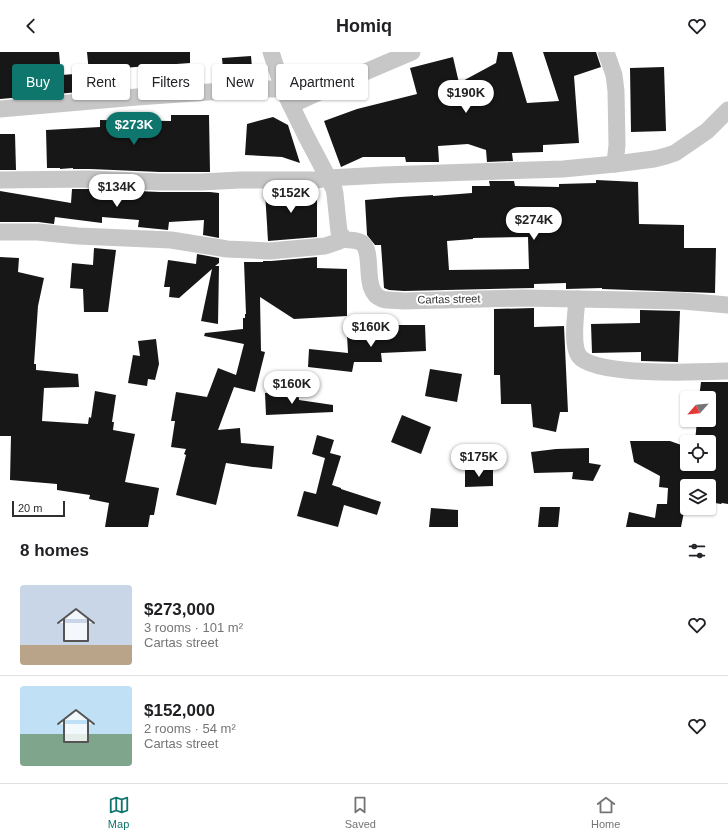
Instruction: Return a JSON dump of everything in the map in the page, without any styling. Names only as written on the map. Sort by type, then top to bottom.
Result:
[{"type":"street","points":[[271,52],[276,67]]},
{"type":"street","points":[[291,105],[412,52]]},
{"type":"street","points":[[606,52],[614,75],[616,91],[617,145],[615,164]]},
{"type":"street","points":[[0,109],[137,97],[252,89],[276,89]]},
{"type":"street","points":[[0,232],[38,232],[78,236],[171,240],[227,250],[270,252],[325,246],[338,242],[344,239],[339,232],[334,189],[288,100]]},
{"type":"street","points":[[0,180],[90,179],[201,182],[240,180],[316,180],[383,175],[563,169],[615,164],[654,159],[674,153],[707,132],[728,110]]},
{"type":"street","name":"Cartas street","points":[[344,239],[356,240],[362,243],[368,256],[370,281],[375,295],[380,299],[404,301],[522,298],[683,301],[728,305]]},
{"type":"street","points":[[577,299],[576,348],[578,356],[586,362],[595,366],[608,368],[658,373],[728,371]]},
{"type":"building","points":[[0,52],[59,52],[60,64],[12,64],[12,98],[0,99]]},
{"type":"building","points":[[87,52],[190,52],[190,63],[138,64],[138,67],[130,67],[130,64],[88,64]]},
{"type":"building","points":[[498,52],[512,52],[527,103],[559,101],[543,52],[596,52],[601,67],[574,76],[579,143],[543,145],[543,152],[512,153],[513,161],[487,162],[486,150],[468,144],[438,146],[439,162],[406,162],[405,157],[363,157],[341,167],[324,121],[357,109],[417,94],[410,68],[453,57],[459,83],[496,63]]},
{"type":"building","points":[[251,56],[252,64],[223,64],[222,58]]},
{"type":"building","points":[[664,67],[666,131],[631,132],[630,68]]},
{"type":"building","points":[[72,74],[72,93],[64,93],[64,75]]},
{"type":"building","points":[[171,115],[209,115],[210,172],[160,172],[47,168],[46,130],[100,127],[100,120],[171,121]]},
{"type":"building","points":[[273,117],[288,125],[300,163],[282,157],[245,155],[247,124]]},
{"type":"building","points":[[0,134],[15,134],[16,170],[0,170]]},
{"type":"building","points":[[596,180],[638,182],[639,224],[684,225],[684,248],[716,248],[715,293],[602,288],[566,289],[566,283],[534,284],[534,288],[404,291],[389,290],[384,288],[381,245],[375,245],[367,235],[365,200],[472,193],[472,186],[490,186],[489,181],[514,181],[515,186],[559,187],[559,184],[596,183]],"holes":[[[528,237],[529,269],[449,270],[447,241],[473,238]]]},
{"type":"building","points":[[72,189],[219,193],[219,238],[203,235],[204,220],[169,222],[168,230],[138,227],[139,220],[102,217],[102,223],[55,217],[54,224],[38,222],[0,222],[0,191],[71,203]]},
{"type":"building","points":[[317,190],[317,237],[268,241],[265,191]]},
{"type":"building","points":[[94,248],[116,250],[108,312],[84,312],[83,289],[70,288],[72,263],[93,265]]},
{"type":"building","points":[[197,254],[219,258],[219,263],[215,266],[219,266],[218,324],[201,321],[212,269],[179,298],[169,297],[170,287],[164,287],[168,260],[196,264]]},
{"type":"building","points":[[0,257],[19,258],[18,272],[44,278],[38,306],[34,364],[36,364],[36,370],[78,374],[79,387],[44,388],[42,421],[88,424],[89,417],[91,418],[95,391],[116,395],[112,422],[114,422],[113,430],[135,434],[125,482],[159,488],[154,515],[150,515],[148,527],[105,527],[109,503],[89,499],[90,495],[57,490],[57,484],[10,480],[11,436],[0,436]]},
{"type":"building","points":[[317,257],[317,268],[347,269],[347,316],[294,319],[260,297],[261,351],[265,352],[255,392],[234,387],[218,430],[240,428],[241,443],[274,446],[272,469],[226,463],[216,505],[176,495],[186,455],[184,454],[186,449],[171,447],[175,421],[171,421],[176,392],[207,397],[218,368],[236,375],[244,344],[204,336],[205,333],[243,329],[243,318],[245,318],[246,314],[244,262],[263,262]]},
{"type":"building","points":[[534,308],[534,327],[564,326],[568,412],[560,412],[556,432],[533,427],[531,404],[501,404],[500,375],[494,375],[494,309]]},
{"type":"building","points":[[640,310],[680,311],[678,362],[641,361],[641,352],[592,353],[591,324],[640,323]]},
{"type":"building","points":[[391,325],[425,325],[426,351],[381,353],[382,362],[354,362],[352,372],[308,367],[309,349],[348,353],[347,335],[392,335]]},
{"type":"building","points":[[156,339],[159,364],[155,380],[148,379],[147,386],[128,383],[133,355],[140,356],[138,341]]},
{"type":"building","points":[[430,369],[462,374],[457,402],[425,396]]},
{"type":"building","points":[[701,382],[728,382],[728,504],[716,503],[716,479],[680,479],[680,515],[683,515],[681,527],[626,527],[629,512],[655,518],[657,504],[667,504],[668,488],[659,487],[660,476],[634,462],[630,441],[670,441],[680,445],[680,471],[716,471],[716,435],[696,435],[696,427],[716,427],[716,391],[700,391]]},
{"type":"building","points":[[298,391],[299,400],[333,405],[333,412],[266,415],[265,393]]},
{"type":"building","points":[[402,415],[431,427],[421,454],[391,442]]},
{"type":"building","points":[[317,435],[334,440],[330,453],[341,456],[332,485],[381,502],[377,515],[344,505],[338,527],[297,516],[304,491],[316,494],[325,458],[312,454]]},
{"type":"building","points":[[589,448],[589,463],[601,465],[593,481],[572,479],[573,472],[534,473],[531,452],[556,449]]},
{"type":"building","points":[[465,469],[493,469],[493,486],[465,487]]},
{"type":"building","points":[[540,507],[560,507],[558,527],[538,527]]},
{"type":"building","points":[[431,508],[458,510],[458,527],[429,527]]}]
